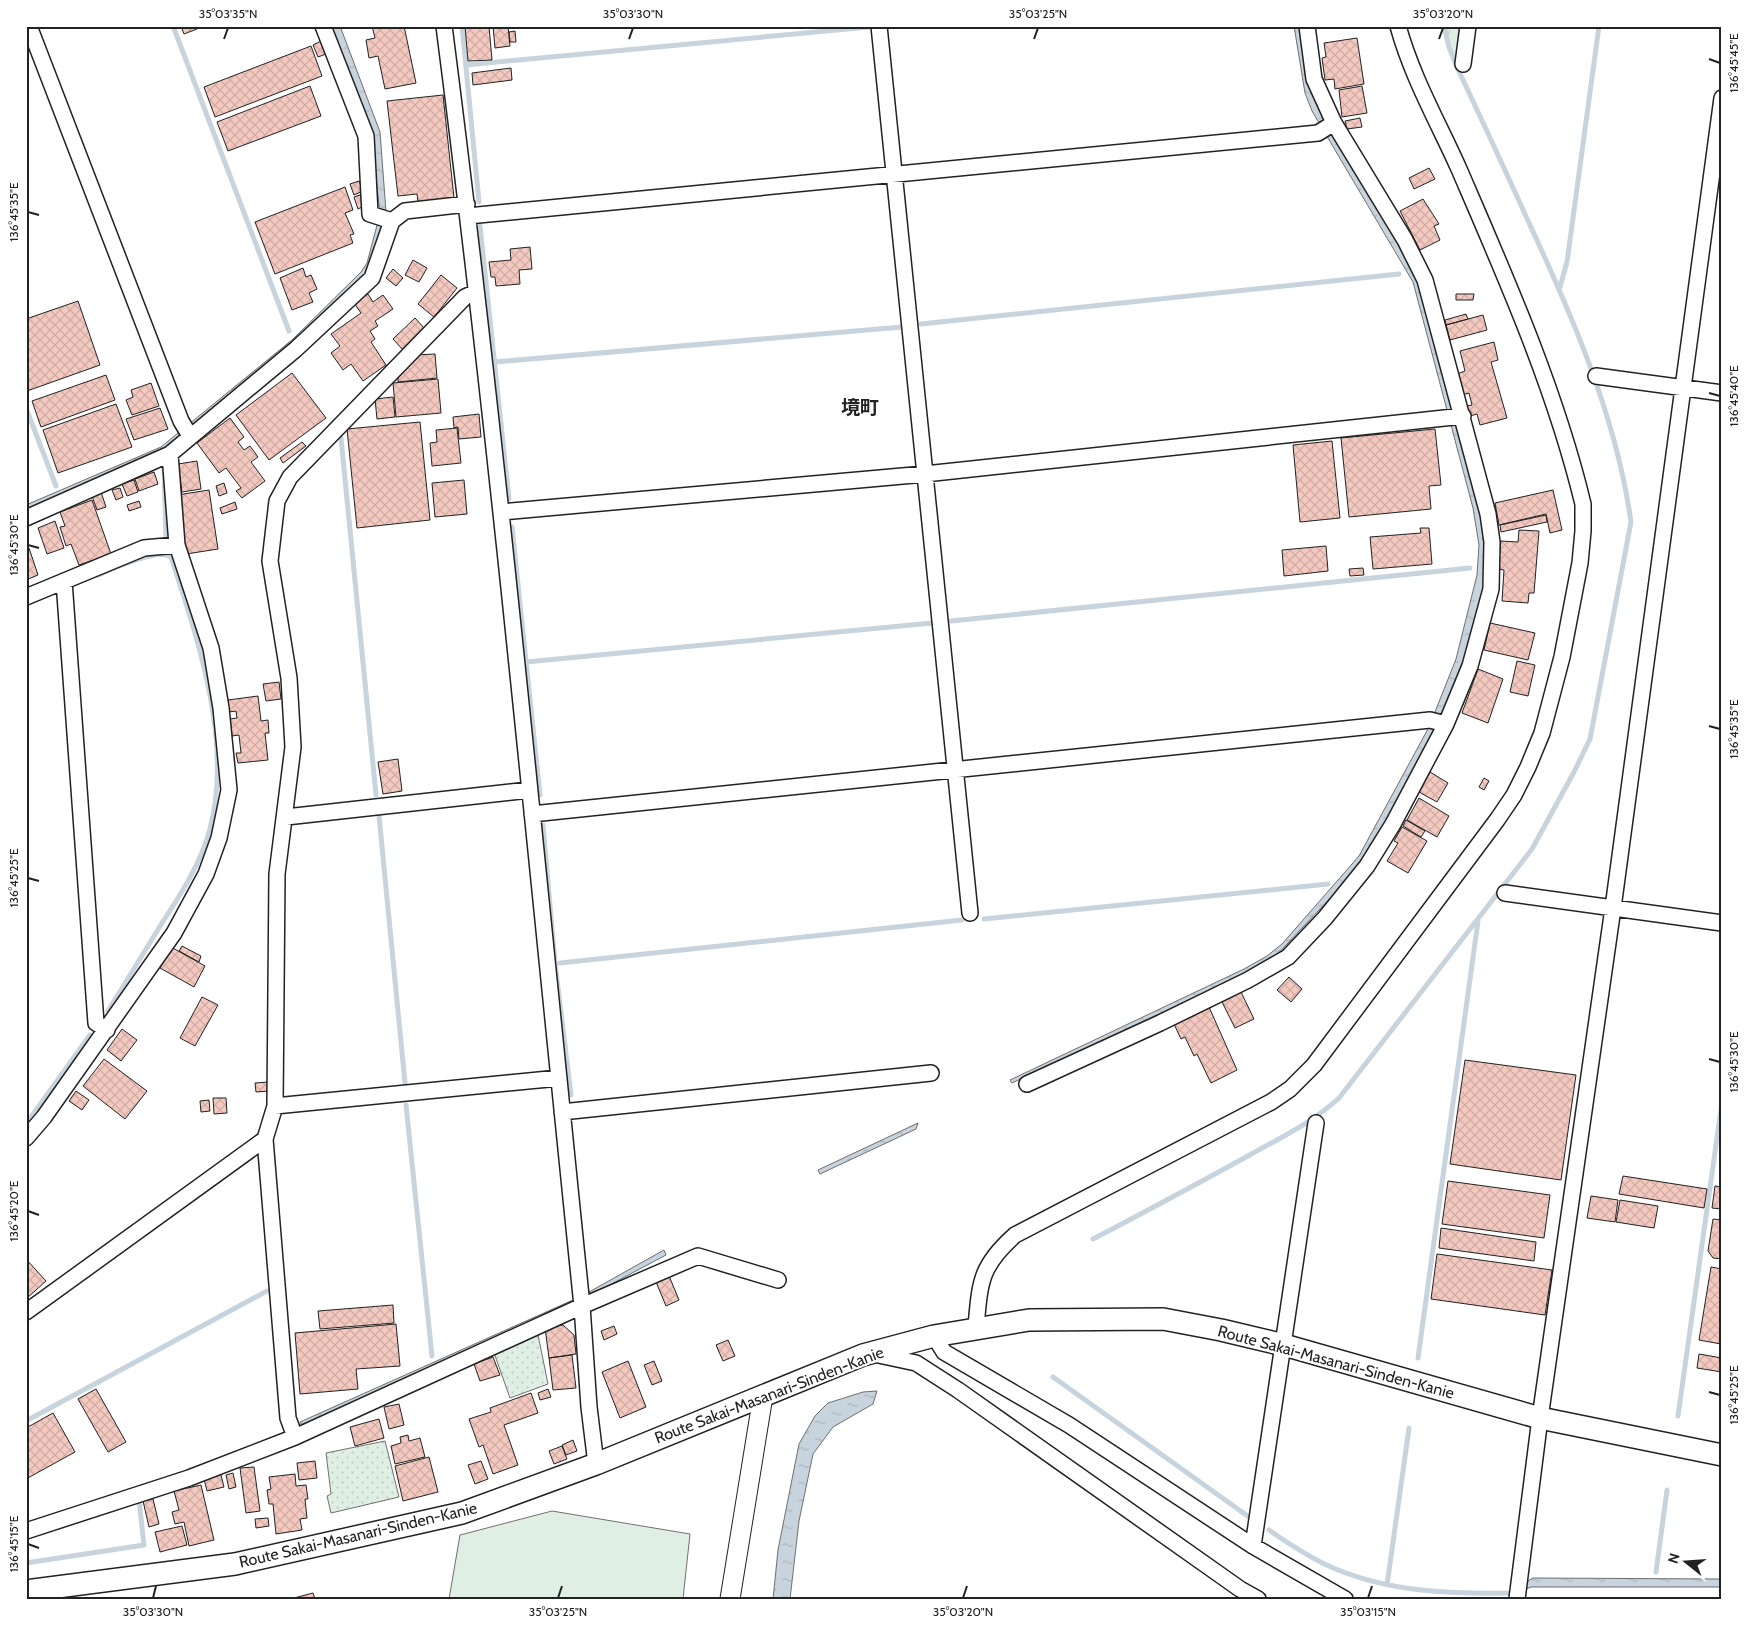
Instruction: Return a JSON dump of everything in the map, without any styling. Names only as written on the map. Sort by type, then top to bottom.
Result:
[{"type":"main road","name":"Route Sakai-Masanari-Sinden-Kanie","points":[[26,1591],[236,1564],[462,1513],[596,1464],[871,1353],[976,1327],[1029,1320],[1163,1319],[1284,1344],[1540,1418],[1722,1455]]},
{"type":"street","points":[[29,26],[187,430]]},
{"type":"street","points":[[323,26],[366,136],[370,214],[384,219],[405,211],[467,210],[894,176],[1328,127]]},
{"type":"street","points":[[444,26],[501,512],[582,1306],[589,1407],[596,1464]]},
{"type":"street","points":[[878,26],[970,913]]},
{"type":"street","points":[[1027,1084],[1169,1019],[1248,980],[1288,957],[1325,918],[1368,866],[1393,824],[1439,722],[1470,666],[1491,589],[1492,542],[1488,514],[1456,417],[1425,280],[1405,240],[1328,127],[1314,79],[1307,26]]},
{"type":"street","points":[[976,1327],[979,1291],[984,1272],[996,1252],[1015,1234],[1270,1102],[1290,1089],[1314,1066],[1514,795],[1542,733],[1562,657],[1580,563],[1583,504],[1531,339],[1458,168],[1416,78],[1398,26]]},
{"type":"street","points":[[1463,64],[1468,26]]},
{"type":"street","points":[[1518,1598],[1540,1418],[1614,908],[1722,98]]},
{"type":"street","points":[[26,518],[170,454],[187,430],[296,349],[372,278],[384,219]]},
{"type":"street","points":[[295,1436],[288,1418],[265,1139],[275,1106],[277,874],[286,816],[293,747],[289,678],[270,561],[277,502],[290,477],[465,297],[476,292]]},
{"type":"street","points":[[1596,376],[1722,393]]},
{"type":"street","points":[[501,512],[925,474],[1456,417]]},
{"type":"street","points":[[26,1138],[44,1117],[107,1030],[174,933],[206,874],[219,838],[229,790],[221,708],[211,648],[177,545],[170,454]]},
{"type":"street","points":[[26,597],[144,548],[177,545]]},
{"type":"street","points":[[64,582],[96,1023],[107,1030]]},
{"type":"street","points":[[532,814],[1439,722]]},
{"type":"street","points":[[286,816],[529,790]]},
{"type":"street","points":[[1505,893],[1722,923]]},
{"type":"street","points":[[562,1112],[932,1073]]},
{"type":"street","points":[[275,1106],[558,1078]]},
{"type":"street","points":[[1253,1546],[1316,1124]]},
{"type":"street","points":[[26,1312],[265,1139]]},
{"type":"street","points":[[26,1531],[189,1478],[295,1436],[582,1306],[698,1256],[778,1280]]},
{"type":"street","points":[[934,1336],[944,1352],[1069,1425],[1253,1546],[1345,1599]]},
{"type":"street","points":[[871,1353],[916,1363],[1240,1589],[1258,1599]]},
{"type":"street","points":[[730,1599],[763,1396]]},
{"type":"green space","points":[[1444,26],[1464,26],[1458,68],[1449,47]]},
{"type":"green space","points":[[537,1330],[548,1384],[510,1398],[493,1350]]},
{"type":"green space","points":[[385,1441],[399,1497],[331,1513],[327,1496],[331,1494],[326,1453]]},
{"type":"green space","points":[[552,1511],[690,1534],[683,1599],[449,1599],[460,1535]]},
{"type":"water","points":[[330,26],[340,26],[380,132],[386,212],[371,271],[293,347],[162,453],[26,513],[26,505],[161,447],[293,339],[361,272],[367,263],[380,214],[371,133]]},
{"type":"water","points":[[1294,26],[1302,26],[1309,76],[1415,268],[1481,506],[1486,542],[1485,584],[1477,622],[1442,718],[1409,783],[1363,863],[1274,958],[1012,1083],[1010,1080],[1244,969],[1267,956],[1282,944],[1359,856],[1429,727],[1456,659],[1477,575],[1479,545],[1473,508],[1413,282],[1312,111],[1305,93]]},
{"type":"water","points":[[918,1123],[916,1129],[820,1174],[818,1170]]},
{"type":"water","points":[[664,1250],[666,1255],[589,1296],[589,1292]]},
{"type":"water","points":[[573,1300],[574,1305],[303,1427],[300,1422]]},
{"type":"water","points":[[877,1391],[873,1404],[833,1427],[813,1454],[799,1521],[790,1599],[773,1599],[778,1550],[799,1444],[815,1416],[828,1403],[863,1392]]},
{"type":"water","points":[[1533,1578],[1722,1579],[1722,1587],[1531,1587],[1509,1596],[1509,1592]]},
{"type":"building","points":[[181,26],[196,26],[197,29],[184,34]]},
{"type":"building","points":[[372,26],[404,26],[416,83],[385,89],[378,56],[369,58],[366,40],[375,38]]},
{"type":"building","points":[[465,26],[489,26],[492,60],[468,61]]},
{"type":"building","points":[[493,26],[508,26],[510,46],[495,48]]},
{"type":"building","points":[[515,31],[516,42],[510,42],[509,32]]},
{"type":"building","points":[[1357,38],[1364,84],[1335,89],[1334,79],[1325,80],[1322,58],[1326,57],[1324,43]]},
{"type":"building","points":[[321,41],[326,54],[318,57],[313,45]]},
{"type":"building","points":[[311,46],[322,76],[215,117],[204,87]]},
{"type":"building","points":[[511,68],[512,80],[473,85],[472,73]]},
{"type":"building","points":[[310,86],[321,116],[228,151],[217,122]]},
{"type":"building","points":[[1362,86],[1367,113],[1342,117],[1339,90]]},
{"type":"building","points":[[443,95],[454,198],[418,202],[417,194],[398,196],[387,101]]},
{"type":"building","points":[[1360,118],[1362,127],[1347,129],[1345,121]]},
{"type":"building","points":[[1429,168],[1435,179],[1414,189],[1409,178]]},
{"type":"building","points":[[359,181],[363,191],[354,195],[350,184]]},
{"type":"building","points":[[345,187],[353,210],[345,213],[354,234],[350,235],[353,243],[275,274],[255,222]]},
{"type":"building","points":[[360,195],[364,206],[358,209],[354,197]]},
{"type":"building","points":[[1423,199],[1439,224],[1434,226],[1440,240],[1420,250],[1400,211]]},
{"type":"building","points":[[530,247],[532,269],[519,270],[520,284],[496,286],[495,277],[491,277],[489,262],[511,260],[510,249]]},
{"type":"building","points":[[413,260],[427,268],[419,282],[405,275]]},
{"type":"building","points":[[303,268],[306,277],[311,275],[317,289],[309,293],[313,302],[292,310],[280,278]]},
{"type":"building","points":[[393,269],[403,278],[396,286],[386,278]]},
{"type":"building","points":[[441,275],[457,288],[434,317],[418,304]]},
{"type":"building","points":[[368,294],[373,302],[383,295],[393,309],[375,321],[378,326],[370,331],[375,339],[371,342],[386,365],[363,381],[351,364],[343,370],[331,353],[340,346],[331,334],[361,313],[354,303]]},
{"type":"building","points":[[1456,294],[1474,294],[1473,300],[1456,300]]},
{"type":"building","points":[[78,301],[100,365],[27,391],[26,319]]},
{"type":"building","points":[[1466,314],[1468,319],[1446,325],[1445,320]]},
{"type":"building","points":[[1483,315],[1487,330],[1450,340],[1446,325]]},
{"type":"building","points":[[415,318],[425,329],[403,350],[393,339]]},
{"type":"building","points":[[1494,342],[1498,360],[1491,362],[1507,418],[1480,425],[1477,414],[1470,416],[1467,406],[1472,405],[1469,393],[1462,395],[1457,374],[1465,371],[1460,351]]},
{"type":"building","points":[[435,354],[437,378],[398,382],[398,377],[416,355]]},
{"type":"building","points":[[292,373],[326,418],[269,460],[236,415]]},
{"type":"building","points":[[106,375],[115,400],[41,427],[32,401]]},
{"type":"building","points":[[438,379],[441,413],[396,417],[393,383]]},
{"type":"building","points":[[151,383],[159,406],[132,415],[126,400],[133,397],[131,390]]},
{"type":"building","points":[[393,397],[395,417],[377,419],[375,399]]},
{"type":"building","points":[[116,404],[132,447],[58,473],[43,430]]},
{"type":"building","points":[[160,408],[168,429],[134,440],[126,419]]},
{"type":"building","points":[[479,414],[481,437],[459,439],[458,427],[454,428],[453,417]]},
{"type":"building","points":[[230,418],[244,437],[238,442],[244,450],[250,446],[258,457],[251,462],[265,481],[242,498],[236,491],[241,488],[226,468],[219,473],[197,443]]},
{"type":"building","points":[[420,422],[430,520],[357,528],[347,429]]},
{"type":"building","points":[[457,428],[461,463],[432,466],[430,443],[437,442],[436,430]]},
{"type":"building","points":[[1435,429],[1441,485],[1429,486],[1431,509],[1349,517],[1341,438]]},
{"type":"building","points":[[1332,441],[1340,518],[1300,522],[1293,445]]},
{"type":"building","points":[[302,442],[306,446],[283,463],[280,458]]},
{"type":"building","points":[[197,461],[201,489],[182,492],[178,464]]},
{"type":"building","points":[[154,472],[158,484],[139,491],[135,479]]},
{"type":"building","points":[[134,480],[138,492],[127,496],[122,484]]},
{"type":"building","points":[[464,480],[467,514],[435,517],[432,483]]},
{"type":"building","points":[[224,483],[227,493],[219,496],[216,486]]},
{"type":"building","points":[[120,488],[123,497],[116,500],[112,490]]},
{"type":"building","points":[[209,490],[218,549],[186,554],[177,495]]},
{"type":"building","points":[[1553,490],[1562,530],[1550,533],[1546,514],[1499,525],[1495,503]]},
{"type":"building","points":[[101,492],[106,507],[97,510],[92,496]]},
{"type":"building","points":[[92,500],[111,554],[79,565],[71,544],[66,546],[60,527],[65,526],[60,512]]},
{"type":"building","points":[[139,501],[141,507],[129,511],[127,505]]},
{"type":"building","points":[[235,502],[237,509],[222,514],[220,508]]},
{"type":"building","points":[[1546,515],[1547,522],[1501,532],[1500,525]]},
{"type":"building","points":[[55,521],[64,548],[47,554],[38,528]]},
{"type":"building","points":[[1420,528],[1429,528],[1432,564],[1373,569],[1370,537],[1421,533]]},
{"type":"building","points":[[1519,530],[1539,531],[1534,593],[1529,593],[1528,603],[1502,601],[1504,570],[1498,569],[1501,541],[1518,542]]},
{"type":"building","points":[[1326,546],[1328,571],[1284,576],[1282,550]]},
{"type":"building","points":[[26,548],[29,548],[38,575],[26,580]]},
{"type":"building","points":[[1363,568],[1364,575],[1350,576],[1349,569]]},
{"type":"building","points":[[1490,623],[1535,633],[1528,660],[1484,650]]},
{"type":"building","points":[[1517,661],[1535,665],[1528,696],[1510,692]]},
{"type":"building","points":[[1478,669],[1503,679],[1488,723],[1462,713]]},
{"type":"building","points":[[279,682],[281,699],[266,701],[263,684]]},
{"type":"building","points":[[258,696],[261,721],[268,720],[269,733],[265,733],[268,760],[238,763],[236,753],[241,753],[239,735],[232,736],[230,719],[237,718],[236,711],[229,712],[228,700]]},
{"type":"building","points":[[398,759],[402,791],[383,794],[378,762]]},
{"type":"building","points":[[1430,772],[1448,783],[1437,802],[1419,792]]},
{"type":"building","points":[[1484,778],[1489,781],[1484,790],[1479,787]]},
{"type":"building","points":[[1419,798],[1449,816],[1437,837],[1407,820]]},
{"type":"building","points":[[1406,820],[1425,831],[1421,837],[1403,826]]},
{"type":"building","points":[[1402,827],[1427,841],[1408,873],[1387,861],[1398,843],[1394,841]]},
{"type":"building","points":[[182,946],[201,956],[199,962],[179,951]]},
{"type":"building","points":[[171,947],[205,966],[194,987],[160,968]]},
{"type":"building","points":[[1289,977],[1302,989],[1291,1002],[1277,990]]},
{"type":"building","points":[[1241,992],[1254,1019],[1235,1028],[1222,1002]]},
{"type":"building","points":[[202,997],[218,1005],[195,1046],[180,1038]]},
{"type":"building","points":[[1209,1007],[1237,1070],[1211,1083],[1197,1054],[1194,1056],[1185,1037],[1181,1039],[1174,1024]]},
{"type":"building","points":[[122,1029],[137,1040],[121,1061],[107,1050]]},
{"type":"building","points":[[104,1059],[147,1091],[125,1119],[83,1086]]},
{"type":"building","points":[[1465,1060],[1576,1075],[1561,1180],[1450,1164]]},
{"type":"building","points":[[268,1082],[269,1091],[256,1092],[255,1083]]},
{"type":"building","points":[[76,1091],[89,1100],[82,1110],[69,1101]]},
{"type":"building","points":[[213,1098],[226,1098],[227,1113],[214,1114]]},
{"type":"building","points":[[209,1100],[210,1111],[201,1112],[200,1101]]},
{"type":"building","points":[[1623,1176],[1707,1189],[1704,1208],[1619,1194]]},
{"type":"building","points":[[1448,1181],[1550,1195],[1544,1238],[1442,1224]]},
{"type":"building","points":[[1715,1186],[1722,1187],[1722,1209],[1712,1208]]},
{"type":"building","points":[[1591,1196],[1618,1200],[1615,1222],[1587,1218]]},
{"type":"building","points":[[1620,1200],[1658,1206],[1654,1228],[1616,1222]]},
{"type":"building","points":[[1713,1219],[1722,1220],[1722,1259],[1713,1258],[1708,1251]]},
{"type":"building","points":[[1441,1228],[1536,1242],[1534,1261],[1439,1248]]},
{"type":"building","points":[[1437,1254],[1552,1270],[1545,1315],[1431,1299]]},
{"type":"building","points":[[26,1259],[46,1281],[26,1299]]},
{"type":"building","points":[[1711,1267],[1722,1269],[1721,1344],[1699,1340]]},
{"type":"building","points":[[667,1271],[679,1300],[666,1306],[654,1277]]},
{"type":"building","points":[[393,1305],[394,1323],[320,1329],[318,1311]]},
{"type":"building","points":[[396,1324],[400,1366],[356,1369],[358,1389],[300,1394],[295,1333]]},
{"type":"building","points":[[563,1325],[574,1335],[576,1354],[549,1358],[545,1328]]},
{"type":"building","points":[[614,1326],[617,1334],[604,1340],[601,1331]]},
{"type":"building","points":[[728,1340],[735,1356],[723,1361],[716,1345]]},
{"type":"building","points":[[1699,1354],[1722,1358],[1722,1372],[1697,1368]]},
{"type":"building","points":[[572,1355],[576,1388],[553,1390],[549,1358]]},
{"type":"building","points":[[493,1357],[500,1375],[480,1381],[474,1364]]},
{"type":"building","points":[[628,1361],[646,1407],[620,1418],[602,1372]]},
{"type":"building","points":[[654,1361],[662,1381],[652,1385],[644,1365]]},
{"type":"building","points":[[96,1389],[126,1442],[108,1452],[78,1399]]},
{"type":"building","points":[[548,1389],[551,1397],[540,1400],[538,1393]]},
{"type":"building","points":[[531,1393],[538,1413],[504,1425],[518,1465],[493,1474],[483,1445],[479,1447],[469,1419],[491,1412],[490,1408]]},
{"type":"building","points":[[399,1404],[404,1425],[389,1429],[384,1407]]},
{"type":"building","points":[[53,1413],[75,1452],[26,1479],[26,1428]]},
{"type":"building","points":[[379,1419],[384,1438],[355,1446],[350,1427]]},
{"type":"building","points":[[408,1435],[409,1441],[420,1438],[425,1457],[395,1464],[391,1446],[401,1443],[400,1437]]},
{"type":"building","points":[[573,1440],[577,1451],[566,1455],[562,1445]]},
{"type":"building","points":[[562,1446],[567,1459],[554,1464],[549,1451]]},
{"type":"building","points":[[429,1457],[438,1492],[403,1501],[395,1466]]},
{"type":"building","points":[[315,1461],[317,1478],[299,1480],[297,1463]]},
{"type":"building","points":[[481,1461],[488,1479],[475,1484],[468,1465]]},
{"type":"building","points":[[254,1467],[260,1511],[246,1513],[240,1468]]},
{"type":"building","points":[[233,1473],[236,1487],[229,1489],[226,1475]]},
{"type":"building","points":[[295,1474],[296,1486],[306,1485],[308,1499],[305,1499],[307,1518],[300,1519],[302,1530],[276,1534],[273,1504],[269,1504],[267,1490],[271,1489],[269,1477]]},
{"type":"building","points":[[221,1475],[224,1487],[207,1491],[204,1479]]},
{"type":"building","points":[[201,1485],[214,1540],[189,1546],[184,1522],[175,1524],[172,1512],[179,1510],[174,1491]]},
{"type":"building","points":[[153,1499],[159,1524],[149,1527],[143,1501]]},
{"type":"building","points":[[268,1518],[269,1526],[256,1528],[255,1519]]},
{"type":"building","points":[[182,1526],[187,1545],[160,1552],[155,1532]]},
{"type":"building","points":[[313,1593],[315,1599],[294,1599],[294,1598]]},
{"type":"waterway","points":[[173,26],[289,331]]},
{"type":"waterway","points":[[462,26],[479,202]]},
{"type":"waterway","points":[[1093,1239],[1282,1137],[1318,1115],[1339,1098],[1532,849],[1590,739],[1631,522],[1624,482],[1603,403],[1574,325],[1456,65],[1444,26]]},
{"type":"waterway","points":[[1560,287],[1567,262],[1599,26]]},
{"type":"waterway","points":[[466,65],[869,27]]},
{"type":"waterway","points":[[480,226],[509,499]]},
{"type":"waterway","points":[[921,324],[1399,274]]},
{"type":"waterway","points":[[495,362],[902,327]]},
{"type":"waterway","points":[[26,408],[56,486]]},
{"type":"waterway","points":[[341,438],[376,795]]},
{"type":"waterway","points":[[164,468],[166,535]]},
{"type":"waterway","points":[[512,527],[540,795]]},
{"type":"waterway","points":[[98,575],[146,557],[156,555],[171,557],[192,622],[209,691],[215,726],[217,761],[216,795],[210,829],[196,866],[108,1011]]},
{"type":"waterway","points":[[951,621],[1470,568]]},
{"type":"waterway","points":[[526,662],[932,623]]},
{"type":"waterway","points":[[379,816],[405,1083]]},
{"type":"waterway","points":[[543,825],[555,963],[571,1095]]},
{"type":"waterway","points":[[984,919],[1328,884]]},
{"type":"waterway","points":[[560,963],[962,920]]},
{"type":"waterway","points":[[1418,1358],[1478,921]]},
{"type":"waterway","points":[[26,1124],[90,1035]]},
{"type":"waterway","points":[[1678,1416],[1722,1102]]},
{"type":"waterway","points":[[406,1105],[432,1356]]},
{"type":"waterway","points":[[26,1421],[267,1291]]},
{"type":"waterway","points":[[1053,1377],[1249,1517]]},
{"type":"waterway","points":[[1387,1585],[1409,1428]]},
{"type":"waterway","points":[[1656,1572],[1667,1490]]},
{"type":"waterway","points":[[26,1563],[144,1545],[139,1500]]},
{"type":"waterway","points":[[1269,1530],[1299,1550],[1331,1567],[1374,1582],[1441,1592],[1509,1593],[1514,1591]]},
{"type":"district","name":"境町","points":[[860,407]]}]
